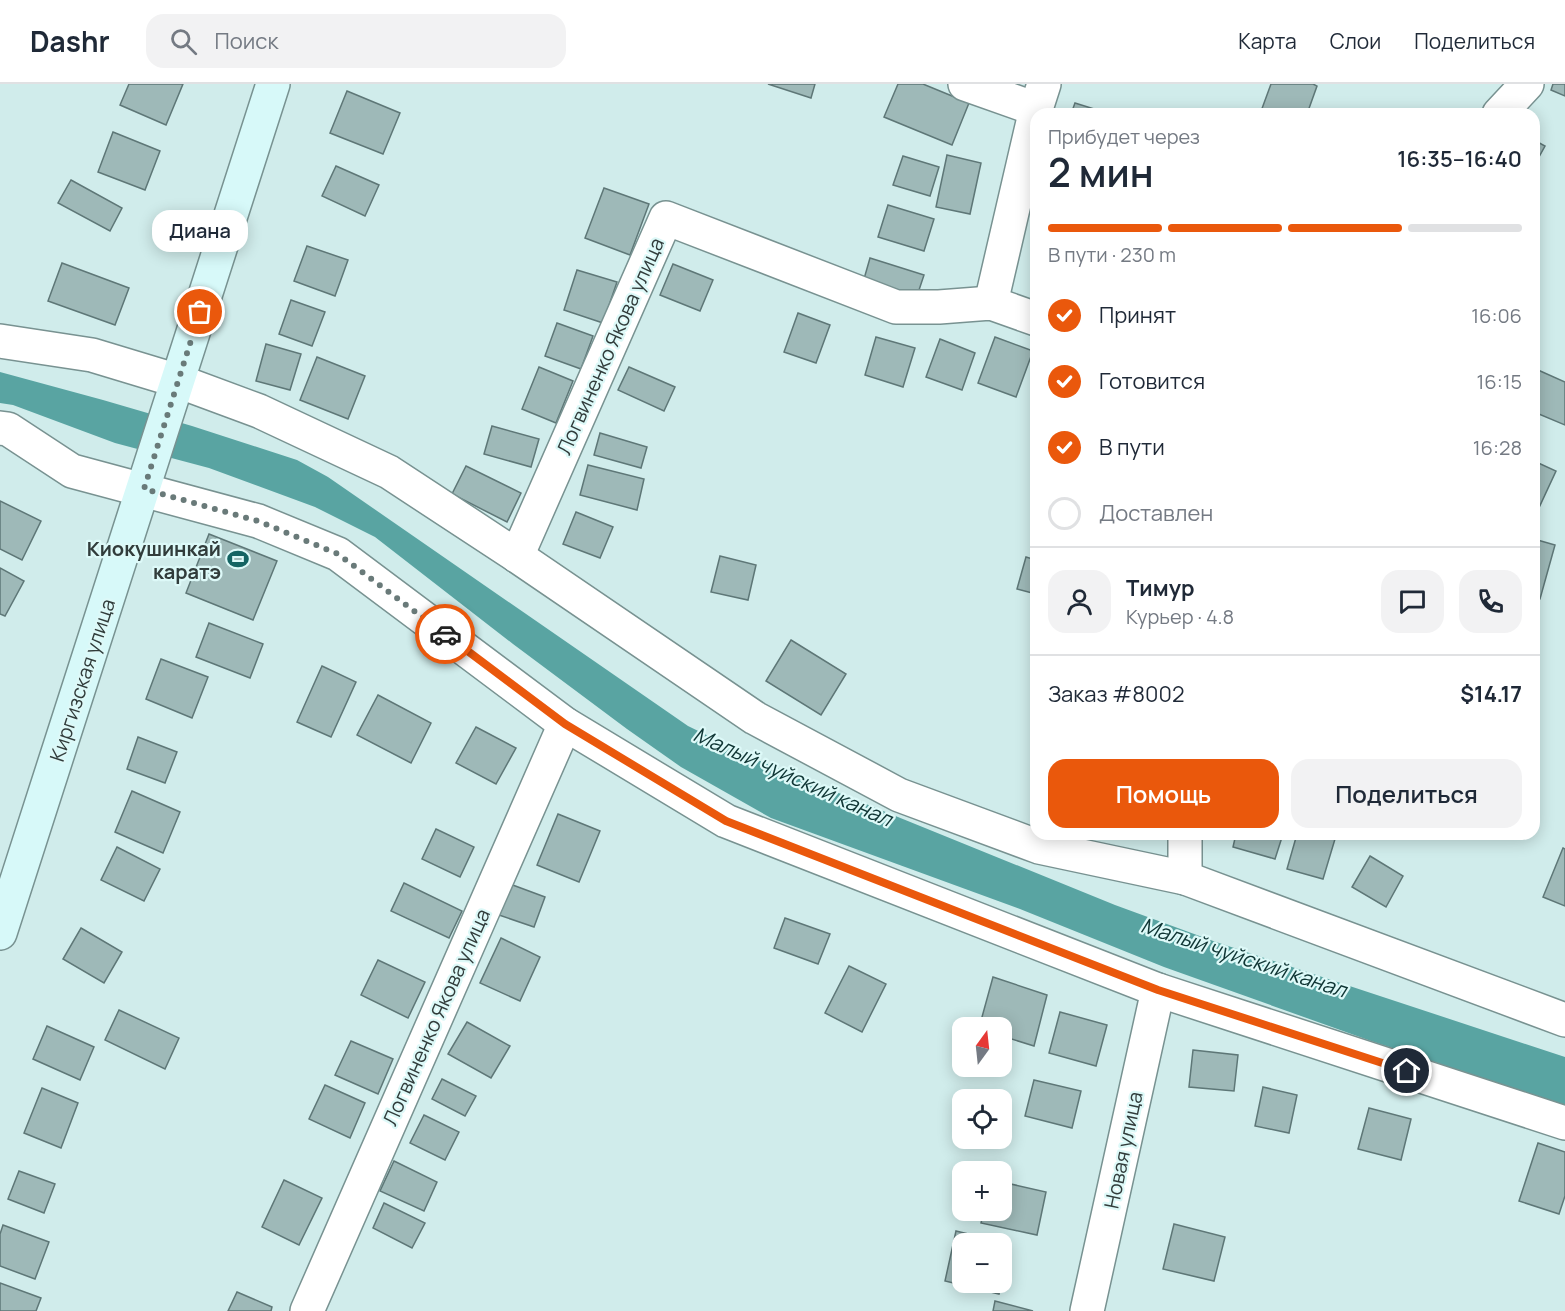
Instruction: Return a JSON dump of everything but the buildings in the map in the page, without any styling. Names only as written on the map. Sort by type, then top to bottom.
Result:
[{"type":"main road","name":"Киргизская улица","points":[[0,933],[273,84]]},
{"type":"street","points":[[966,84],[1040,97]]},
{"type":"street","points":[[1504,108],[1527,84]]},
{"type":"street","points":[[1030,140],[992,303],[1030,317]]},
{"type":"street","name":"Логвиненко Якова улица","points":[[517,556],[666,218],[897,308],[992,303]]},
{"type":"street","points":[[0,341],[92,355],[176,388],[259,411],[389,472],[755,718],[899,795],[1039,847],[1185,878],[1565,1020]]},
{"type":"street","points":[[0,428],[8,429],[72,471],[146,482],[258,521],[338,554],[565,724],[726,821],[1158,990],[1565,1123]]},
{"type":"street","name":"Логвиненко Якова улица","points":[[307,1311],[565,724]]},
{"type":"street","points":[[1185,840],[1185,878]]},
{"type":"street","name":"Новая улица","points":[[1087,1311],[1158,990]]},
{"type":"water","name":"Малый чуйский канал","points":[[0,372],[192,426],[297,460],[328,477],[688,726],[760,761],[1115,905],[1216,942],[1565,1057],[1565,1105],[1371,1041],[1164,967],[1020,909],[771,818],[681,767],[627,729],[375,537],[315,507],[209,468],[115,443],[13,405],[0,403]]},
{"type":"way so far","points":[[200,312],[144,489],[258,521],[338,554],[445,634]]},
{"type":"place","name":"Диана","points":[[200,312]]},
{"type":"place","name":"Киокушинкай каратэ","points":[[238,559]]},
{"type":"route","points":[[445,634],[565,724],[726,821],[1158,990],[1407,1071]]}]
